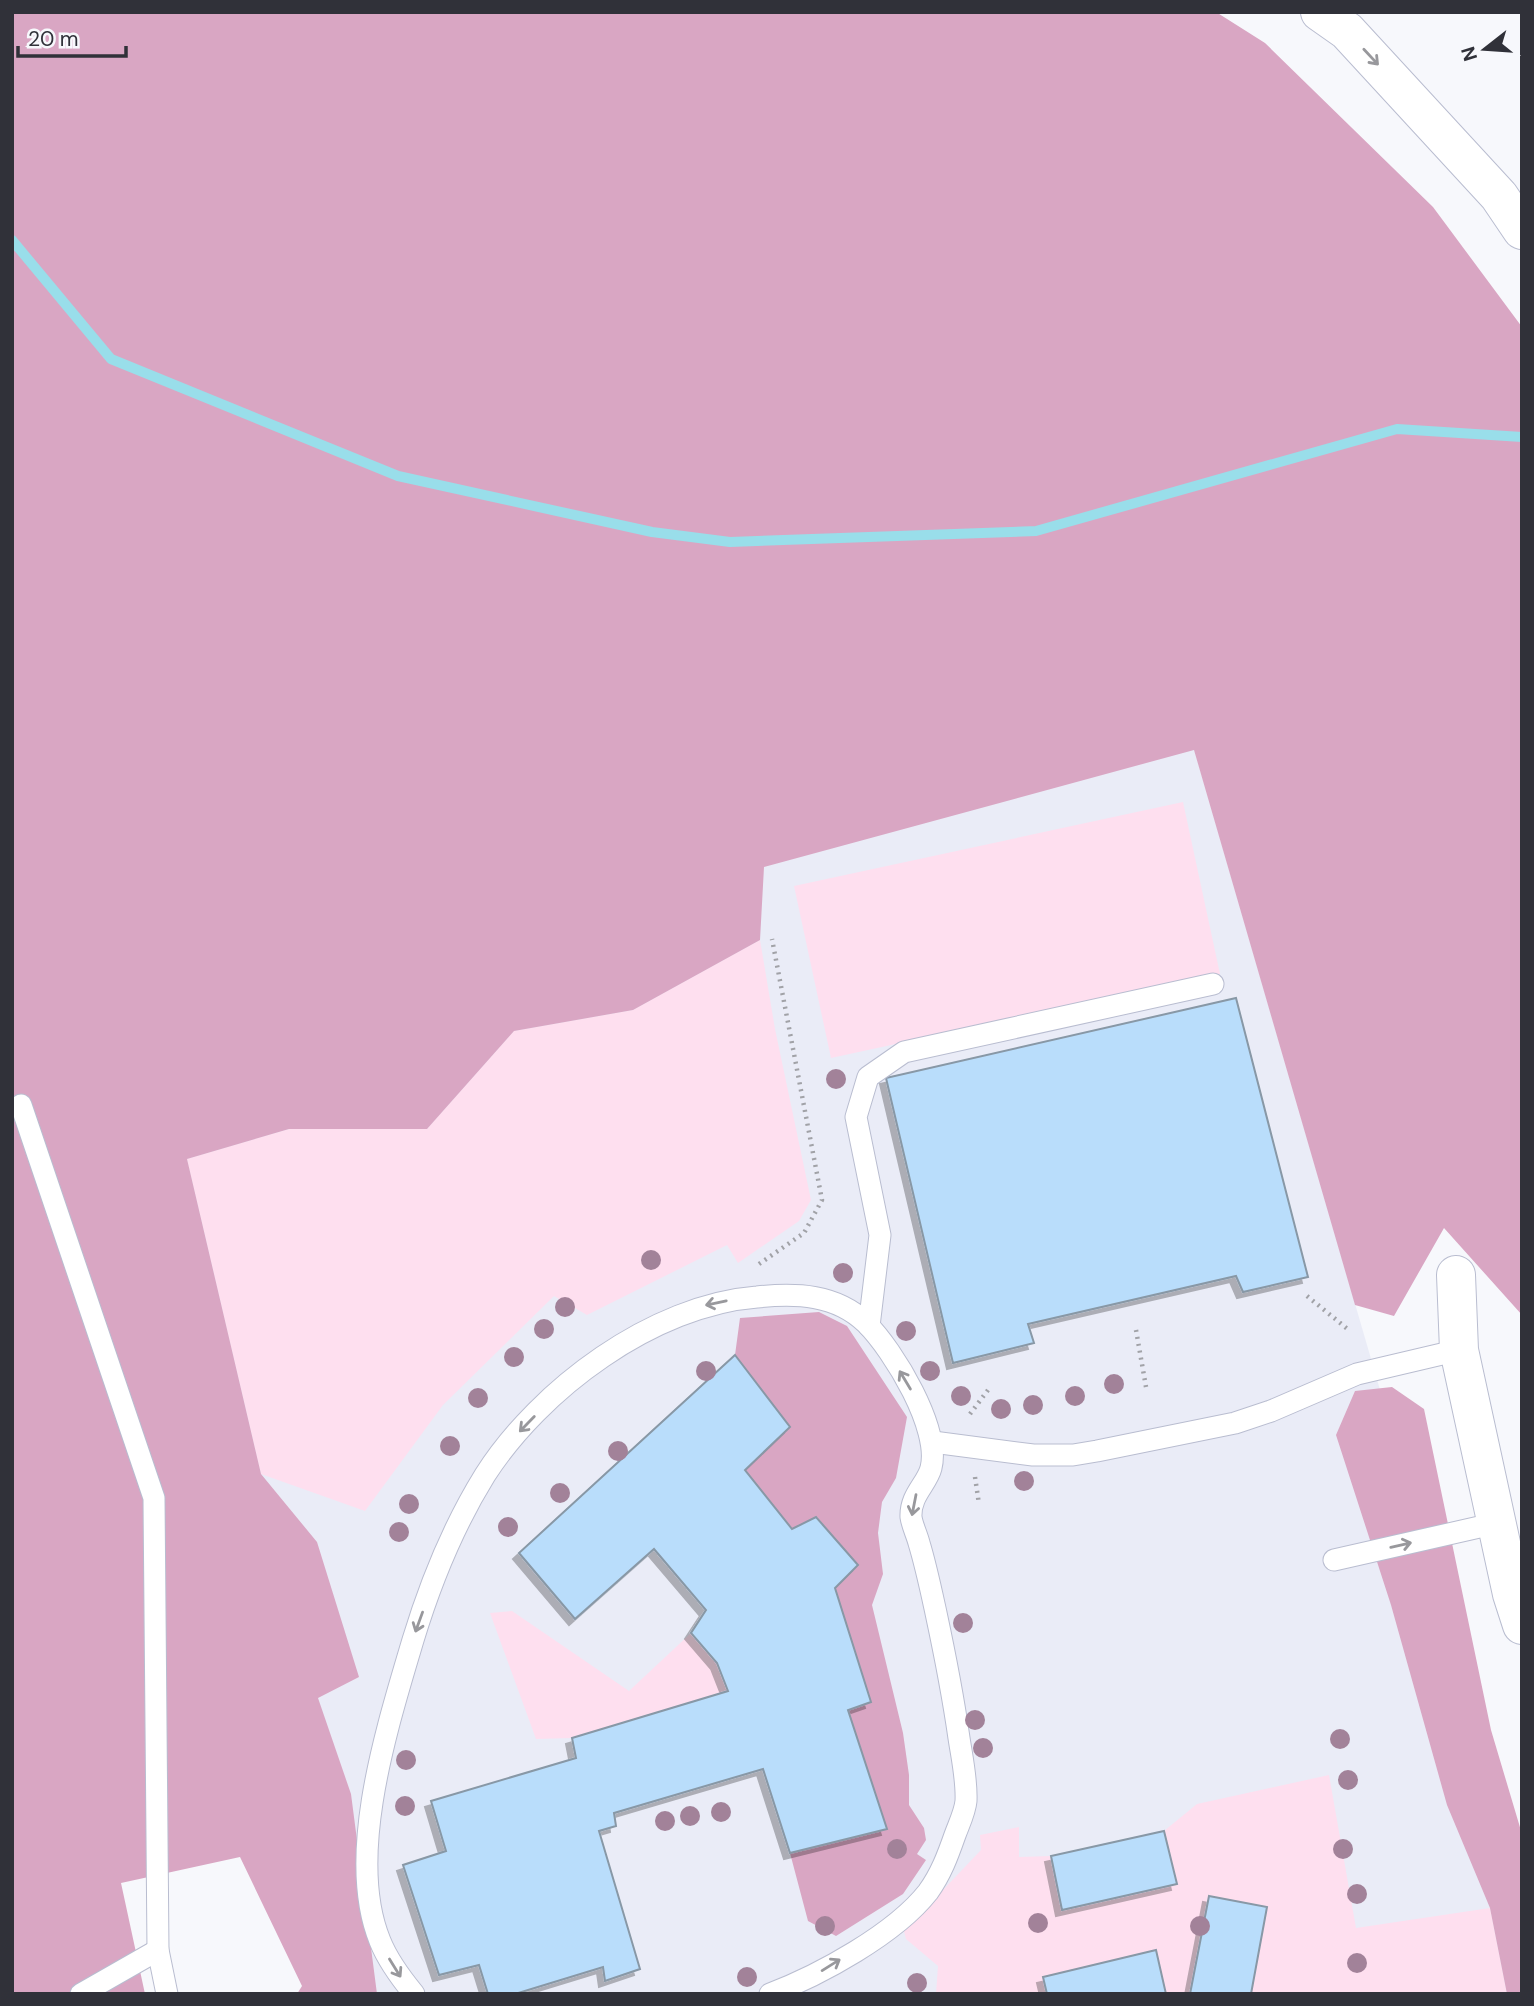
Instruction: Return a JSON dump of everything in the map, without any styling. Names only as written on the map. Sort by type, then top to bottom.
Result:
[{"type":"main road","points":[[1320,12],[1346,31],[1437,128],[1499,197],[1522,230]]},
{"type":"main road","points":[[1456,1275],[1459,1350],[1496,1523],[1519,1603]]},
{"type":"lane","points":[[869,1326],[880,1235],[856,1117],[868,1077],[904,1052],[1213,984]]},
{"type":"lane","points":[[21,1104],[154,1498],[158,1950],[167,1994]]},
{"type":"lane","points":[[414,1994],[395,1971],[384,1950],[369,1906],[368,1827],[371,1801],[414,1636],[452,1538],[487,1472],[514,1438],[577,1376],[625,1343],[657,1325],[701,1307],[742,1298],[788,1294],[815,1296],[849,1308],[869,1326],[915,1395],[933,1442],[931,1471],[916,1492],[911,1516],[928,1574],[950,1676],[966,1779],[965,1806],[945,1864],[928,1892],[904,1917],[870,1941],[820,1972],[770,1994]]},
{"type":"lane","points":[[933,1442],[1033,1455],[1073,1455],[1097,1451],[1235,1423],[1271,1411],[1357,1374],[1459,1350]]},
{"type":"lane","points":[[1334,1560],[1496,1523]]},
{"type":"lane","points":[[81,1994],[158,1950]]},
{"type":"path","points":[[759,1264],[804,1233],[822,1200],[772,939]]},
{"type":"path","points":[[1307,1296],[1350,1331]]},
{"type":"path","points":[[1136,1330],[1146,1387]]},
{"type":"path","points":[[971,1414],[988,1390]]},
{"type":"path","points":[[975,1476],[979,1504]]},
{"type":"shaded area","points":[[12,12],[1216,12],[1265,43],[1433,207],[1522,327],[1522,1315],[1444,1228],[1394,1316],[1355,1305],[1194,750],[764,867],[760,940],[633,1010],[514,1031],[427,1129],[289,1129],[187,1159],[261,1474],[317,1542],[359,1677],[318,1698],[351,1794],[377,1994],[297,1994],[302,1986],[240,1857],[121,1883],[145,1994],[12,1994]]},
{"type":"shaded area","points":[[1194,749],[1522,1879],[1522,1994],[366,1994],[154,1007]]},
{"type":"shaded area","points":[[1183,802],[1220,974],[831,1058],[794,886]]},
{"type":"shaded area","points":[[760,940],[775,1029],[811,1200],[799,1221],[738,1263],[727,1245],[587,1315],[554,1296],[443,1405],[365,1511],[261,1474],[187,1159],[289,1129],[427,1129],[514,1031],[633,1010]]},
{"type":"shaded area","points":[[819,1312],[847,1326],[907,1417],[896,1478],[882,1502],[878,1533],[883,1574],[872,1605],[903,1733],[909,1775],[909,1805],[924,1828],[926,1840],[917,1854],[926,1860],[903,1894],[836,1936],[808,1921],[790,1853],[848,1710],[870,1702],[835,1588],[857,1565],[817,1517],[792,1529],[745,1470],[790,1427],[735,1355],[740,1318]]},
{"type":"shaded area","points":[[1392,1387],[1424,1409],[1491,1730],[1522,1834],[1522,1994],[1507,1994],[1490,1908],[1447,1805],[1391,1605],[1336,1435],[1355,1391]]},
{"type":"shaded area","points":[[512,1611],[629,1691],[691,1633],[717,1663],[728,1691],[572,1738],[536,1739],[490,1613]]},
{"type":"shaded area","points":[[1329,1775],[1356,1928],[1490,1908],[1507,1994],[1251,1994],[1267,1907],[1210,1896],[1190,1994],[1166,1994],[1156,1951],[1047,1994],[936,1994],[938,1966],[906,1939],[904,1931],[981,1850],[980,1835],[1019,1827],[1019,1857],[1051,1856],[1062,1909],[1176,1884],[1164,1831],[1197,1804]]},
{"type":"building","points":[[1236,998],[1308,1277],[1243,1292],[1236,1276],[1028,1324],[1034,1343],[953,1363],[886,1078]]},
{"type":"building","points":[[735,1355],[790,1427],[745,1470],[792,1529],[816,1517],[858,1565],[835,1588],[871,1702],[848,1710],[887,1829],[790,1853],[763,1769],[614,1813],[616,1826],[599,1831],[640,1969],[605,1981],[603,1967],[515,1994],[488,1994],[479,1965],[439,1975],[403,1865],[446,1851],[431,1801],[576,1758],[572,1738],[728,1691],[717,1663],[691,1633],[706,1610],[654,1549],[575,1619],[519,1553]]},
{"type":"building","points":[[1164,1831],[1177,1884],[1062,1910],[1051,1856]]},
{"type":"building","points":[[1209,1896],[1267,1907],[1251,1994],[1190,1994]]},
{"type":"building","points":[[1156,1950],[1166,1994],[1047,1994],[1043,1977]]},
{"type":"waterway","points":[[12,240],[111,359],[398,476],[652,532],[730,542],[1036,531],[1397,429],[1522,437]]}]
